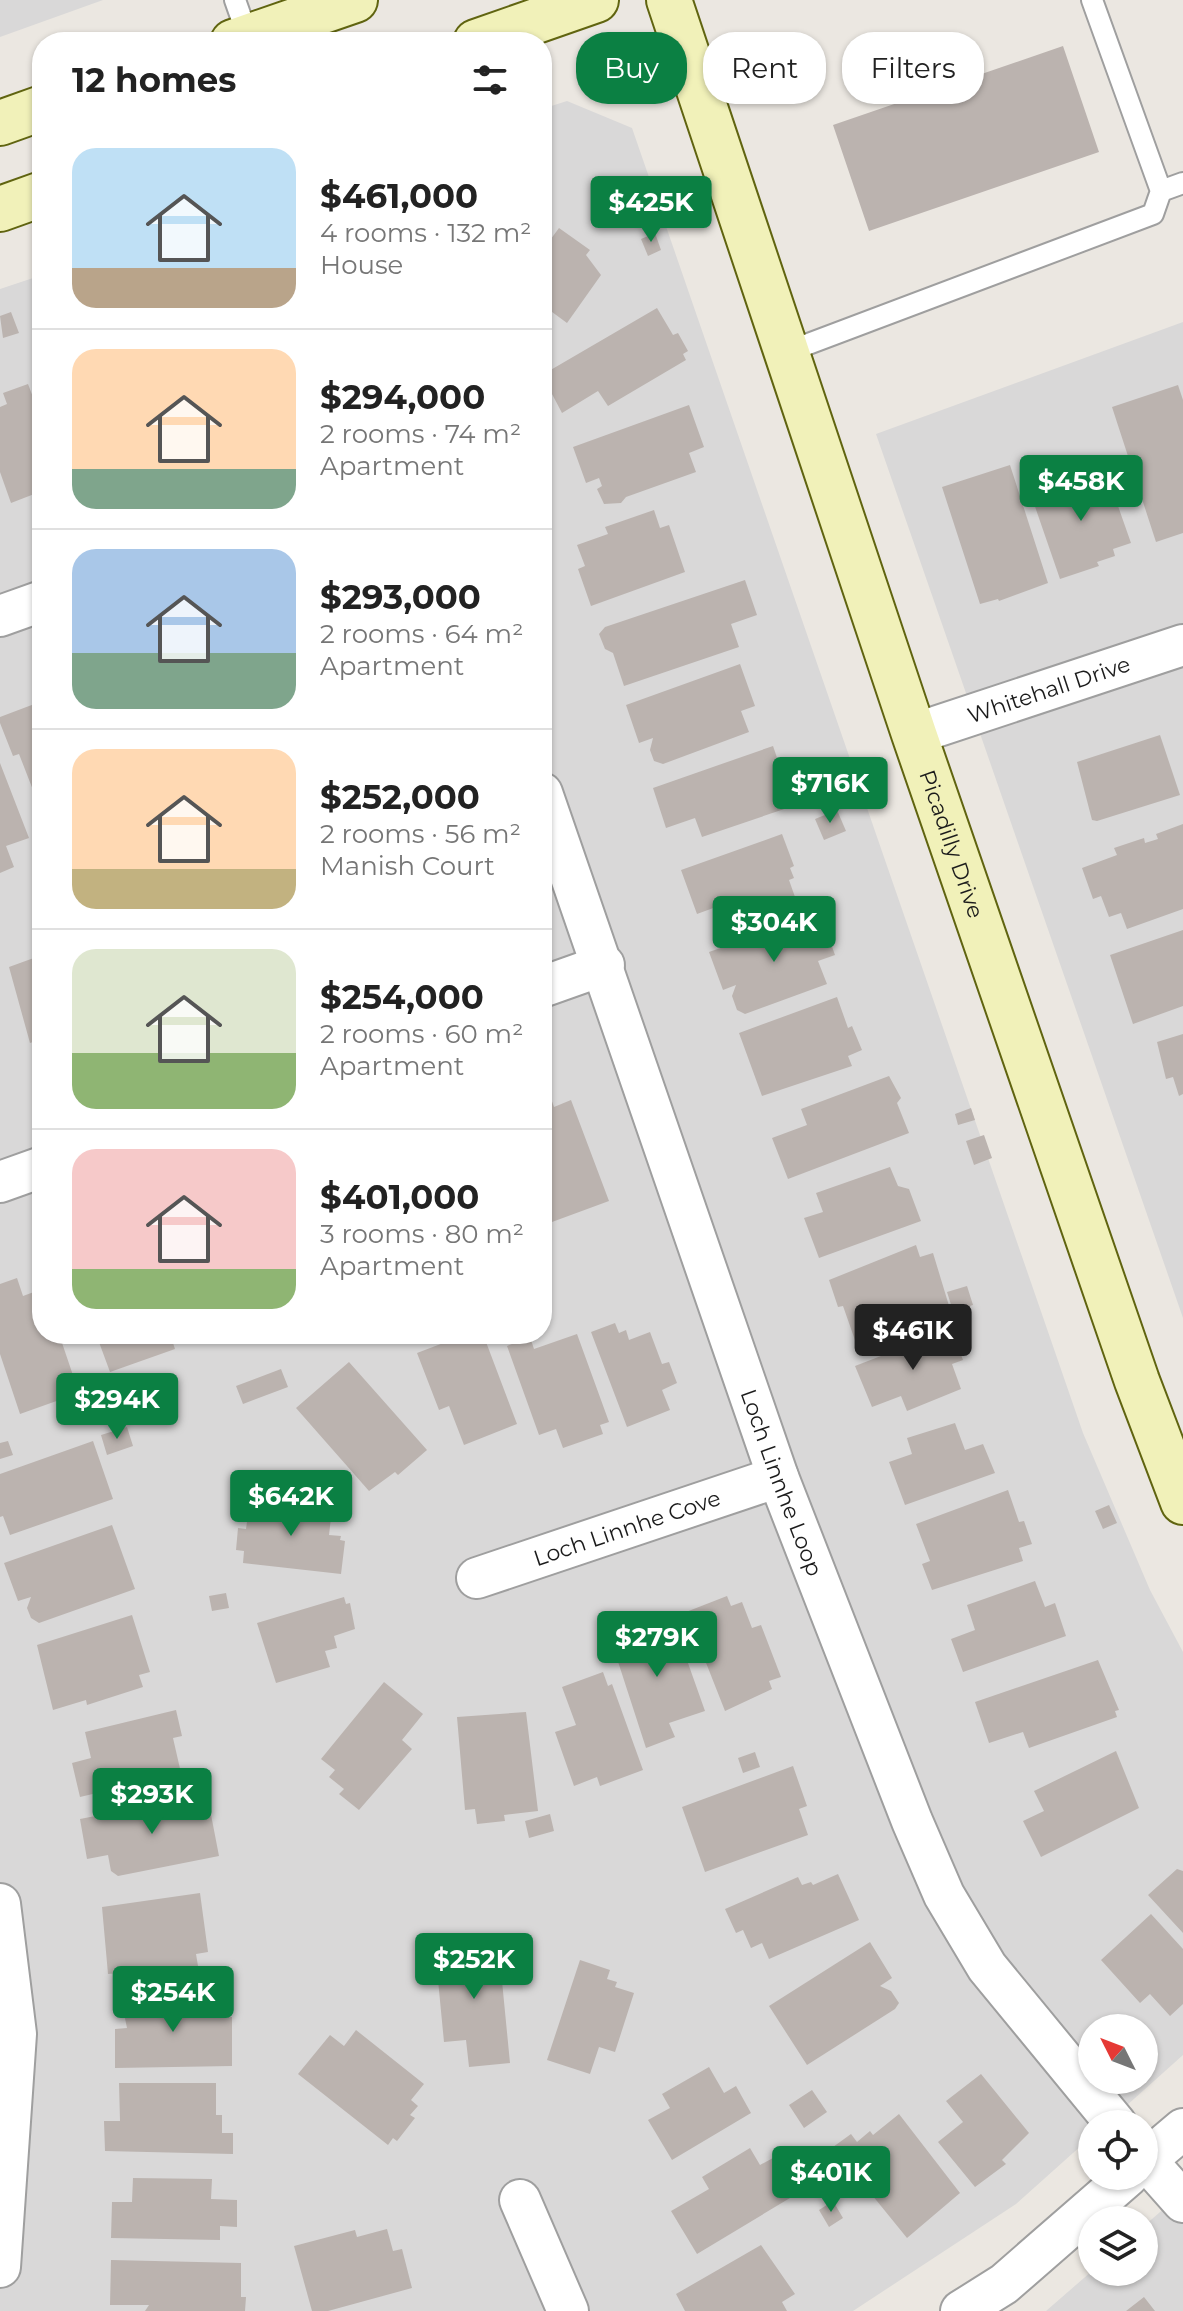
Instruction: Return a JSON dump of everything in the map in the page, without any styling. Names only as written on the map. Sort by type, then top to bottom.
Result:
[{"type":"street","points":[[239,26],[355,0]]},
{"type":"street","points":[[505,32],[596,0]]},
{"type":"street","name":"Picadilly Drive","points":[[669,0],[914,734],[1137,1381],[1183,1502]]},
{"type":"street","points":[[0,123],[32,112]]},
{"type":"street","points":[[0,209],[32,198]]},
{"type":"street","points":[[0,616],[32,605]]},
{"type":"street","name":"Whitehall Drive","points":[[914,734],[1183,645]]},
{"type":"street","name":"Loch Linnhe Loop","points":[[552,821],[778,1477],[874,1729],[944,1895],[987,1967],[1104,2110]]},
{"type":"street","points":[[552,983],[604,965]]},
{"type":"street","points":[[0,1182],[32,1171]]},
{"type":"street","name":"Loch Linnhe Cove","points":[[477,1578],[778,1477]]},
{"type":"street","points":[[0,1904],[16,2034],[0,2267]]},
{"type":"street","points":[[1158,2149],[1183,2129]]},
{"type":"street","points":[[1158,2180],[1183,2202]]},
{"type":"street","points":[[961,2311],[1004,2284],[1111,2190]]},
{"type":"street","points":[[520,2200],[568,2311]]},
{"type":"lane","points":[[787,352],[1153,214],[1161,191],[1092,0]]},
{"type":"lane","points":[[1161,191],[1183,183]]},
{"type":"shaded area","points":[[0,0],[103,0],[0,37]]},
{"type":"shaded area","points":[[567,101],[632,128],[1083,1433],[1150,1590],[1183,1652],[1183,2055],[1158,2077],[1158,2014],[1078,2014],[1078,2094],[1139,2094],[1122,2110],[1078,2110],[1078,2149],[1016,2204],[853,2311],[0,2311],[0,289],[32,278],[32,1344],[552,1344],[552,106]]},
{"type":"shaded area","points":[[1183,322],[1183,1318],[876,434]]},
{"type":"shaded area","points":[[1183,2192],[1183,2311],[1046,2311],[1078,2283],[1078,2286],[1158,2286],[1158,2214]]},
{"type":"building","points":[[1063,46],[1099,152],[869,231],[833,125],[894,104],[984,104],[984,73]]},
{"type":"building","points":[[559,228],[590,250],[586,255],[601,275],[567,323],[552,312],[552,237]]},
{"type":"building","points":[[655,233],[661,250],[648,256],[641,239]]},
{"type":"building","points":[[657,308],[673,335],[678,333],[688,351],[683,354],[686,360],[608,406],[598,391],[562,413],[552,394],[552,369]]},
{"type":"building","points":[[11,312],[19,333],[3,338],[0,316]]},
{"type":"building","points":[[28,384],[32,395],[32,495],[11,503],[0,472],[0,407],[7,404],[3,393]]},
{"type":"building","points":[[1178,385],[1183,400],[1183,533],[1156,542],[1112,407]]},
{"type":"building","points":[[689,405],[704,447],[689,453],[696,472],[626,497],[621,503],[604,504],[597,489],[602,486],[599,478],[586,483],[573,447]]},
{"type":"building","points":[[1010,465],[1048,583],[999,601],[980,604],[942,487]]},
{"type":"building","points":[[1105,469],[1131,543],[1113,549],[1115,556],[1097,562],[1099,566],[1060,579],[1031,495]]},
{"type":"building","points":[[654,510],[660,528],[669,525],[685,572],[591,606],[578,569],[585,566],[577,545],[608,534],[605,527]]},
{"type":"building","points":[[745,580],[757,615],[731,624],[739,647],[624,686],[613,653],[605,649],[599,634],[605,627]]},
{"type":"building","points":[[740,664],[755,706],[741,711],[749,732],[663,764],[654,761],[650,750],[653,738],[639,743],[626,705]]},
{"type":"building","points":[[32,705],[32,787],[19,754],[13,756],[0,717]]},
{"type":"building","points":[[1160,735],[1180,795],[1092,820],[1077,762]]},
{"type":"building","points":[[773,746],[784,778],[790,776],[796,805],[702,837],[695,818],[666,828],[653,788]]},
{"type":"building","points":[[0,763],[29,838],[6,846],[14,867],[0,873]]},
{"type":"building","points":[[837,810],[846,831],[824,840],[815,819]]},
{"type":"building","points":[[1183,824],[1183,909],[1127,929],[1121,913],[1109,917],[1101,896],[1093,899],[1082,868],[1117,855],[1114,848],[1144,838],[1145,843],[1158,839],[1156,834]]},
{"type":"building","points":[[782,834],[794,866],[790,868],[794,878],[789,880],[795,897],[722,923],[716,907],[697,914],[681,870]]},
{"type":"building","points":[[820,913],[835,955],[818,961],[827,984],[745,1014],[737,1010],[732,996],[736,985],[723,990],[709,952]]},
{"type":"building","points":[[1183,930],[1183,1006],[1133,1024],[1110,955]]},
{"type":"building","points":[[32,959],[30,1043],[9,967]]},
{"type":"building","points":[[837,997],[848,1028],[852,1026],[862,1050],[848,1056],[852,1066],[762,1096],[739,1033]]},
{"type":"building","points":[[1183,1034],[1183,1094],[1179,1096],[1173,1077],[1166,1079],[1157,1042]]},
{"type":"building","points":[[889,1076],[901,1098],[897,1103],[909,1133],[788,1179],[772,1138],[807,1125],[801,1109]]},
{"type":"building","points":[[571,1100],[609,1201],[552,1222],[552,1101],[554,1107]]},
{"type":"building","points":[[971,1108],[975,1120],[958,1125],[955,1114]]},
{"type":"building","points":[[984,1135],[992,1158],[974,1165],[966,1141]]},
{"type":"building","points":[[890,1167],[898,1186],[909,1189],[921,1221],[819,1258],[804,1218],[823,1212],[816,1193]]},
{"type":"building","points":[[916,1245],[920,1257],[933,1253],[950,1309],[856,1343],[843,1306],[838,1307],[829,1280]]},
{"type":"building","points":[[17,1278],[23,1296],[32,1293],[32,1344],[62,1344],[79,1393],[20,1414],[0,1354],[0,1284]]},
{"type":"building","points":[[967,1286],[973,1305],[953,1311],[947,1292]]},
{"type":"building","points":[[615,1323],[619,1333],[626,1330],[629,1340],[650,1332],[662,1364],[669,1362],[677,1383],[662,1390],[670,1410],[627,1427],[591,1332]]},
{"type":"building","points":[[951,1329],[963,1360],[952,1364],[961,1389],[907,1411],[901,1396],[872,1407],[855,1366]]},
{"type":"building","points":[[577,1334],[609,1422],[600,1425],[603,1434],[563,1448],[556,1429],[539,1435],[507,1346],[532,1344],[534,1349]]},
{"type":"building","points":[[100,1344],[173,1344],[175,1349],[110,1372]]},
{"type":"building","points":[[441,1344],[487,1344],[517,1424],[464,1445],[449,1406],[439,1410],[417,1353]]},
{"type":"building","points":[[349,1362],[427,1450],[398,1475],[395,1472],[369,1491],[296,1408]]},
{"type":"building","points":[[281,1369],[288,1387],[243,1404],[236,1386]]},
{"type":"building","points":[[955,1423],[965,1450],[983,1444],[995,1473],[905,1505],[889,1462],[912,1454],[907,1438]]},
{"type":"building","points":[[127,1427],[133,1446],[107,1455],[101,1435]]},
{"type":"building","points":[[8,1441],[13,1455],[0,1459],[0,1443]]},
{"type":"building","points":[[93,1441],[113,1499],[10,1535],[3,1516],[0,1517],[0,1474]]},
{"type":"building","points":[[1008,1490],[1019,1522],[1024,1521],[1032,1544],[1019,1548],[1023,1561],[932,1590],[922,1564],[930,1561],[916,1524]]},
{"type":"building","points":[[250,1500],[332,1509],[329,1535],[341,1536],[340,1540],[345,1541],[341,1574],[243,1563],[244,1551],[236,1550],[238,1528],[246,1529]]},
{"type":"building","points":[[1109,1505],[1117,1523],[1103,1529],[1095,1511]]},
{"type":"building","points":[[112,1525],[135,1589],[39,1623],[31,1618],[27,1608],[31,1597],[18,1601],[4,1563]]},
{"type":"building","points":[[1035,1581],[1045,1607],[1055,1603],[1066,1636],[963,1672],[951,1639],[975,1630],[967,1605]]},
{"type":"building","points":[[226,1593],[229,1608],[212,1611],[209,1596]]},
{"type":"building","points":[[727,1596],[731,1606],[742,1602],[752,1628],[761,1625],[781,1677],[769,1681],[772,1689],[725,1711],[686,1612]]},
{"type":"building","points":[[344,1597],[346,1604],[350,1603],[355,1629],[334,1636],[337,1648],[325,1651],[330,1667],[276,1683],[257,1623]]},
{"type":"building","points":[[132,1615],[150,1672],[139,1675],[143,1687],[87,1705],[86,1700],[53,1710],[37,1645]]},
{"type":"building","points":[[672,1618],[705,1711],[669,1723],[675,1737],[646,1748],[610,1637]]},
{"type":"building","points":[[1098,1660],[1119,1710],[1115,1711],[1117,1717],[1029,1748],[1023,1732],[989,1743],[975,1702]]},
{"type":"building","points":[[603,1672],[608,1686],[612,1684],[643,1770],[600,1786],[597,1777],[574,1786],[555,1732],[576,1725],[562,1687]]},
{"type":"building","points":[[384,1682],[423,1714],[402,1740],[412,1749],[359,1810],[339,1794],[344,1789],[329,1777],[335,1770],[321,1759]]},
{"type":"building","points":[[176,1710],[182,1736],[173,1738],[181,1773],[80,1797],[72,1763],[91,1758],[85,1732]]},
{"type":"building","points":[[526,1712],[538,1811],[504,1815],[505,1821],[477,1824],[475,1809],[465,1810],[457,1717]]},
{"type":"building","points":[[1116,1751],[1139,1808],[1041,1857],[1023,1821],[1044,1811],[1034,1791]]},
{"type":"building","points":[[755,1752],[760,1767],[743,1773],[738,1758]]},
{"type":"building","points":[[793,1766],[807,1806],[799,1809],[808,1835],[705,1872],[682,1807]]},
{"type":"building","points":[[207,1794],[219,1856],[118,1876],[111,1871],[108,1855],[87,1859],[80,1819]]},
{"type":"building","points":[[550,1814],[554,1831],[529,1838],[525,1821]]},
{"type":"building","points":[[1177,1869],[1183,1871],[1183,1933],[1148,1895]]},
{"type":"building","points":[[838,1874],[859,1920],[769,1959],[762,1943],[751,1948],[743,1930],[736,1933],[725,1909],[798,1877],[802,1885],[811,1882],[813,1885]]},
{"type":"building","points":[[200,1893],[208,1952],[196,1954],[198,1966],[108,1974],[102,1907]]},
{"type":"building","points":[[1151,1914],[1183,1949],[1183,2004],[1170,2016],[1150,1994],[1140,2003],[1101,1960]]},
{"type":"building","points":[[498,1940],[510,2063],[469,2067],[466,2040],[444,2042],[435,1949]]},
{"type":"building","points":[[870,1942],[892,1978],[880,1986],[891,1991],[899,2003],[895,2009],[807,2065],[769,2006]]},
{"type":"building","points":[[580,1960],[610,1970],[607,1979],[617,1982],[615,1987],[634,1993],[615,2052],[599,2047],[590,2074],[547,2060]]},
{"type":"building","points":[[210,1996],[211,2018],[232,2017],[232,2066],[115,2068],[115,2029],[127,2028],[122,2004],[131,1997]]},
{"type":"building","points":[[356,2030],[424,2084],[411,2100],[418,2106],[410,2115],[415,2118],[397,2141],[393,2138],[388,2145],[298,2074],[330,2035],[344,2046]]},
{"type":"building","points":[[709,2067],[724,2093],[736,2086],[751,2113],[672,2160],[648,2120],[670,2108],[662,2094]]},
{"type":"building","points":[[981,2074],[1029,2133],[1002,2160],[1006,2164],[975,2187],[938,2142],[963,2122],[946,2101]]},
{"type":"building","points":[[119,2083],[216,2083],[216,2115],[222,2115],[222,2133],[233,2133],[233,2154],[105,2151],[104,2121],[120,2121]]},
{"type":"building","points":[[812,2090],[827,2112],[804,2128],[789,2105]]},
{"type":"building","points":[[899,2114],[960,2193],[907,2238],[833,2147],[851,2134],[857,2142],[870,2131],[873,2135]]},
{"type":"building","points":[[750,2148],[760,2165],[773,2158],[795,2195],[697,2254],[671,2211],[709,2189],[702,2177]]},
{"type":"building","points":[[133,2178],[212,2179],[211,2199],[237,2200],[237,2227],[220,2226],[220,2240],[111,2238],[112,2202],[132,2202]]},
{"type":"building","points":[[833,2201],[843,2218],[829,2227],[819,2210]]},
{"type":"building","points":[[387,2229],[393,2251],[402,2249],[412,2288],[328,2311],[312,2311],[294,2246],[355,2230],[357,2237]]},
{"type":"building","points":[[761,2245],[795,2294],[782,2302],[787,2311],[685,2311],[676,2294]]},
{"type":"building","points":[[111,2260],[241,2263],[241,2297],[246,2297],[245,2311],[145,2311],[149,2305],[110,2305]]},
{"type":"building","points":[[1144,2297],[1155,2311],[1126,2311]]}]
